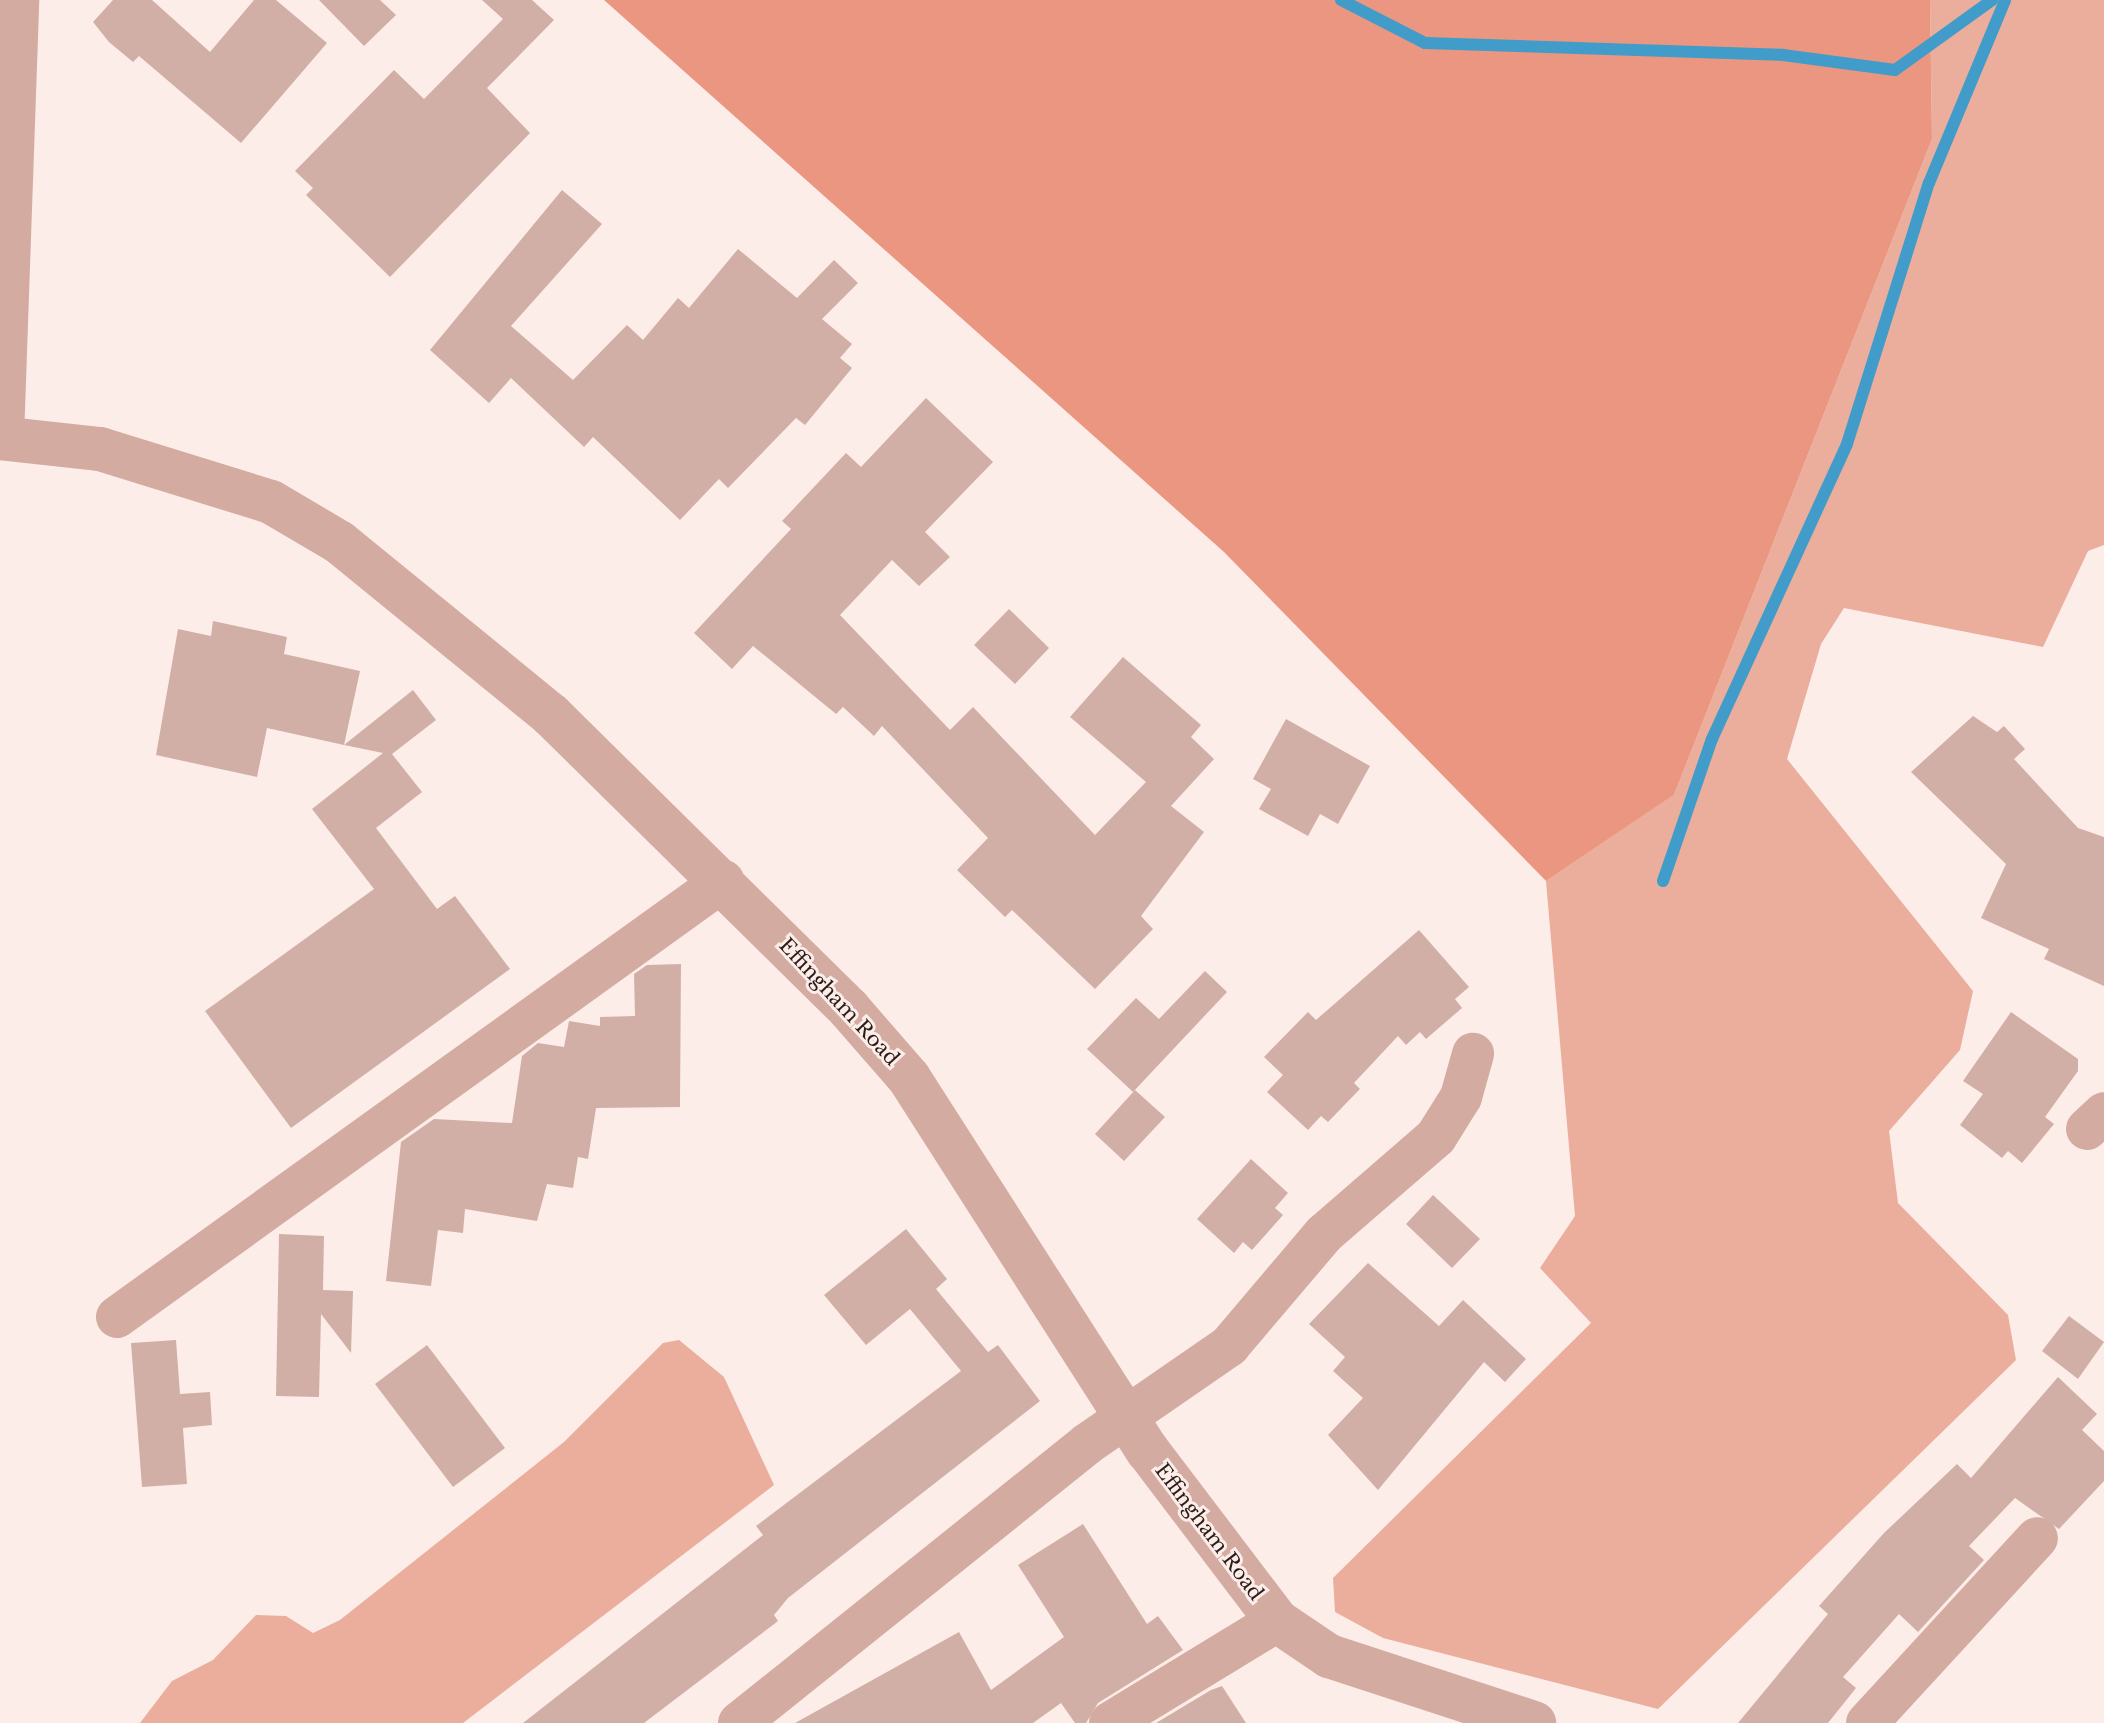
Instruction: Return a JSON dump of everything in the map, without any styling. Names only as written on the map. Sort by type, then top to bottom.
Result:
[{"type":"street","points":[[1,438],[18,0]]},
{"type":"street","name":"Effingham Road","points":[[1,438],[100,449],[194,473],[271,502],[339,542],[573,733],[723,881],[909,1078],[1128,1416],[1277,1621],[1329,1656],[1534,1723]]},
{"type":"street","points":[[117,1317],[723,881]]},
{"type":"street","points":[[739,1723],[1128,1416],[1229,1346],[1324,1234],[1436,1137],[1461,1097],[1473,1054]]},
{"type":"street","points":[[1867,1723],[2037,1538]]},
{"type":"street","points":[[1110,1723],[1277,1621]]},
{"type":"shaded area","points":[[604,0],[1930,0],[1932,139],[1674,795],[1546,881],[1224,552]]},
{"type":"shaded area","points":[[1930,0],[2104,0],[2104,545],[2088,551],[2043,647],[1844,608],[1821,644],[1787,759],[1973,991],[1960,1050],[1889,1131],[1898,1203],[2008,1315],[2016,1360],[1658,1709],[1383,1638],[1335,1612],[1333,1578],[1591,1323],[1540,1268],[1575,1216],[1546,881],[1674,795],[1932,139]]},
{"type":"shaded area","points":[[679,1340],[724,1377],[774,1485],[463,1723],[140,1723],[172,1681],[213,1660],[256,1615],[286,1616],[313,1633],[340,1620],[564,1442],[663,1343]]},
{"type":"building","points":[[113,0],[152,0],[210,52],[254,0],[276,0],[327,43],[241,143],[139,56],[133,62],[109,42],[93,22]]},
{"type":"building","points":[[319,0],[380,0],[396,15],[364,46]]},
{"type":"building","points":[[482,0],[532,0],[554,20],[487,88],[530,133],[390,277],[306,195],[313,188],[295,171],[394,70],[424,99],[503,19]]},
{"type":"building","points":[[562,190],[602,224],[511,326],[573,380],[627,325],[643,340],[678,298],[689,308],[738,249],[797,298],[834,260],[858,283],[822,319],[852,344],[840,358],[852,368],[805,425],[796,418],[728,488],[719,479],[680,520],[593,437],[584,447],[511,378],[489,403],[430,350]]},
{"type":"building","points":[[926,398],[993,462],[925,532],[950,557],[919,586],[892,560],[840,615],[950,730],[973,707],[1095,835],[1146,782],[1070,717],[1123,657],[1201,725],[1191,737],[1214,759],[1171,806],[1204,832],[1141,916],[1153,929],[1095,989],[1012,910],[1005,917],[957,870],[988,838],[882,726],[874,736],[843,707],[836,714],[753,646],[732,669],[694,633],[791,529],[782,521],[846,453],[861,467]]},
{"type":"building","points":[[1009,609],[1049,648],[1015,684],[974,645]]},
{"type":"building","points":[[213,621],[287,637],[284,654],[360,671],[344,745],[267,728],[257,777],[156,755],[178,629],[211,636]]},
{"type":"building","points":[[413,690],[436,720],[392,754],[422,792],[376,828],[437,909],[455,896],[510,969],[291,1128],[205,1011],[374,889],[312,809],[383,753],[344,745]]},
{"type":"building","points":[[1973,716],[1997,732],[2004,726],[2025,749],[2014,759],[2078,828],[2104,837],[2104,986],[2044,959],[2049,949],[1981,918],[2006,864],[1911,772]]},
{"type":"building","points":[[1286,719],[1370,766],[1338,824],[1320,814],[1308,836],[1259,809],[1271,789],[1253,779]]},
{"type":"building","points":[[1419,930],[1469,987],[1455,999],[1462,1008],[1426,1039],[1420,1032],[1406,1045],[1398,1036],[1354,1083],[1360,1089],[1328,1122],[1321,1116],[1308,1130],[1267,1092],[1283,1075],[1264,1057],[1308,1012],[1316,1020]]},
{"type":"building","points":[[681,964],[680,1107],[596,1108],[588,1159],[578,1157],[573,1188],[547,1184],[537,1221],[465,1209],[463,1233],[438,1230],[431,1286],[386,1281],[401,1142],[434,1119],[512,1123],[522,1056],[538,1043],[564,1047],[569,1021],[600,1026],[600,1017],[635,1016],[634,974],[647,965]]},
{"type":"building","points":[[1205,971],[1227,992],[1133,1092],[1087,1049],[1136,998],[1159,1019]]},
{"type":"building","points":[[2011,1012],[2078,1059],[2078,1071],[2045,1117],[2054,1124],[2022,1163],[2008,1151],[2002,1158],[1960,1125],[1983,1094],[1963,1081]]},
{"type":"building","points":[[1135,1090],[1165,1117],[1124,1161],[1095,1134]]},
{"type":"building","points":[[1251,1159],[1288,1193],[1275,1208],[1283,1215],[1252,1250],[1243,1242],[1234,1253],[1197,1219]]},
{"type":"building","points":[[1433,1195],[1480,1239],[1452,1268],[1406,1224]]},
{"type":"building","points":[[906,1229],[947,1279],[936,1289],[988,1352],[998,1345],[1040,1401],[788,1598],[774,1615],[778,1621],[644,1723],[523,1723],[763,1535],[756,1526],[961,1371],[910,1309],[866,1345],[824,1295]]},
{"type":"building","points":[[279,1234],[324,1236],[323,1290],[353,1291],[351,1353],[321,1314],[319,1397],[276,1396]]},
{"type":"building","points":[[1368,1263],[1439,1326],[1463,1300],[1526,1359],[1505,1382],[1484,1362],[1378,1490],[1328,1435],[1363,1398],[1333,1371],[1345,1357],[1309,1324]]},
{"type":"building","points":[[2069,1316],[2104,1342],[2078,1379],[2042,1351]]},
{"type":"building","points":[[176,1340],[180,1394],[210,1392],[212,1425],[183,1428],[187,1484],[142,1487],[131,1343]]},
{"type":"building","points":[[427,1345],[505,1448],[453,1487],[375,1384]]},
{"type":"building","points":[[2058,1377],[2097,1414],[2082,1430],[2104,1451],[2104,1481],[2059,1529],[2015,1498],[1969,1546],[1984,1560],[1918,1632],[1899,1614],[1843,1677],[1856,1688],[1828,1723],[1738,1723],[1828,1614],[1819,1606],[1884,1533],[1957,1464],[1971,1478]]},
{"type":"building","points":[[1083,1524],[1147,1624],[1158,1616],[1183,1650],[1098,1703],[1086,1723],[1075,1723],[1061,1703],[1033,1723],[795,1723],[959,1632],[991,1690],[1064,1637],[1018,1565]]},
{"type":"building","points":[[1222,1686],[1246,1723],[1156,1723],[1211,1690]]},
{"type":"waterway","points":[[1341,0],[1425,43],[1783,55],[1895,70],[1992,0]]},
{"type":"waterway","points":[[1663,881],[1712,739],[1847,444],[1929,183],[2005,0]]}]
